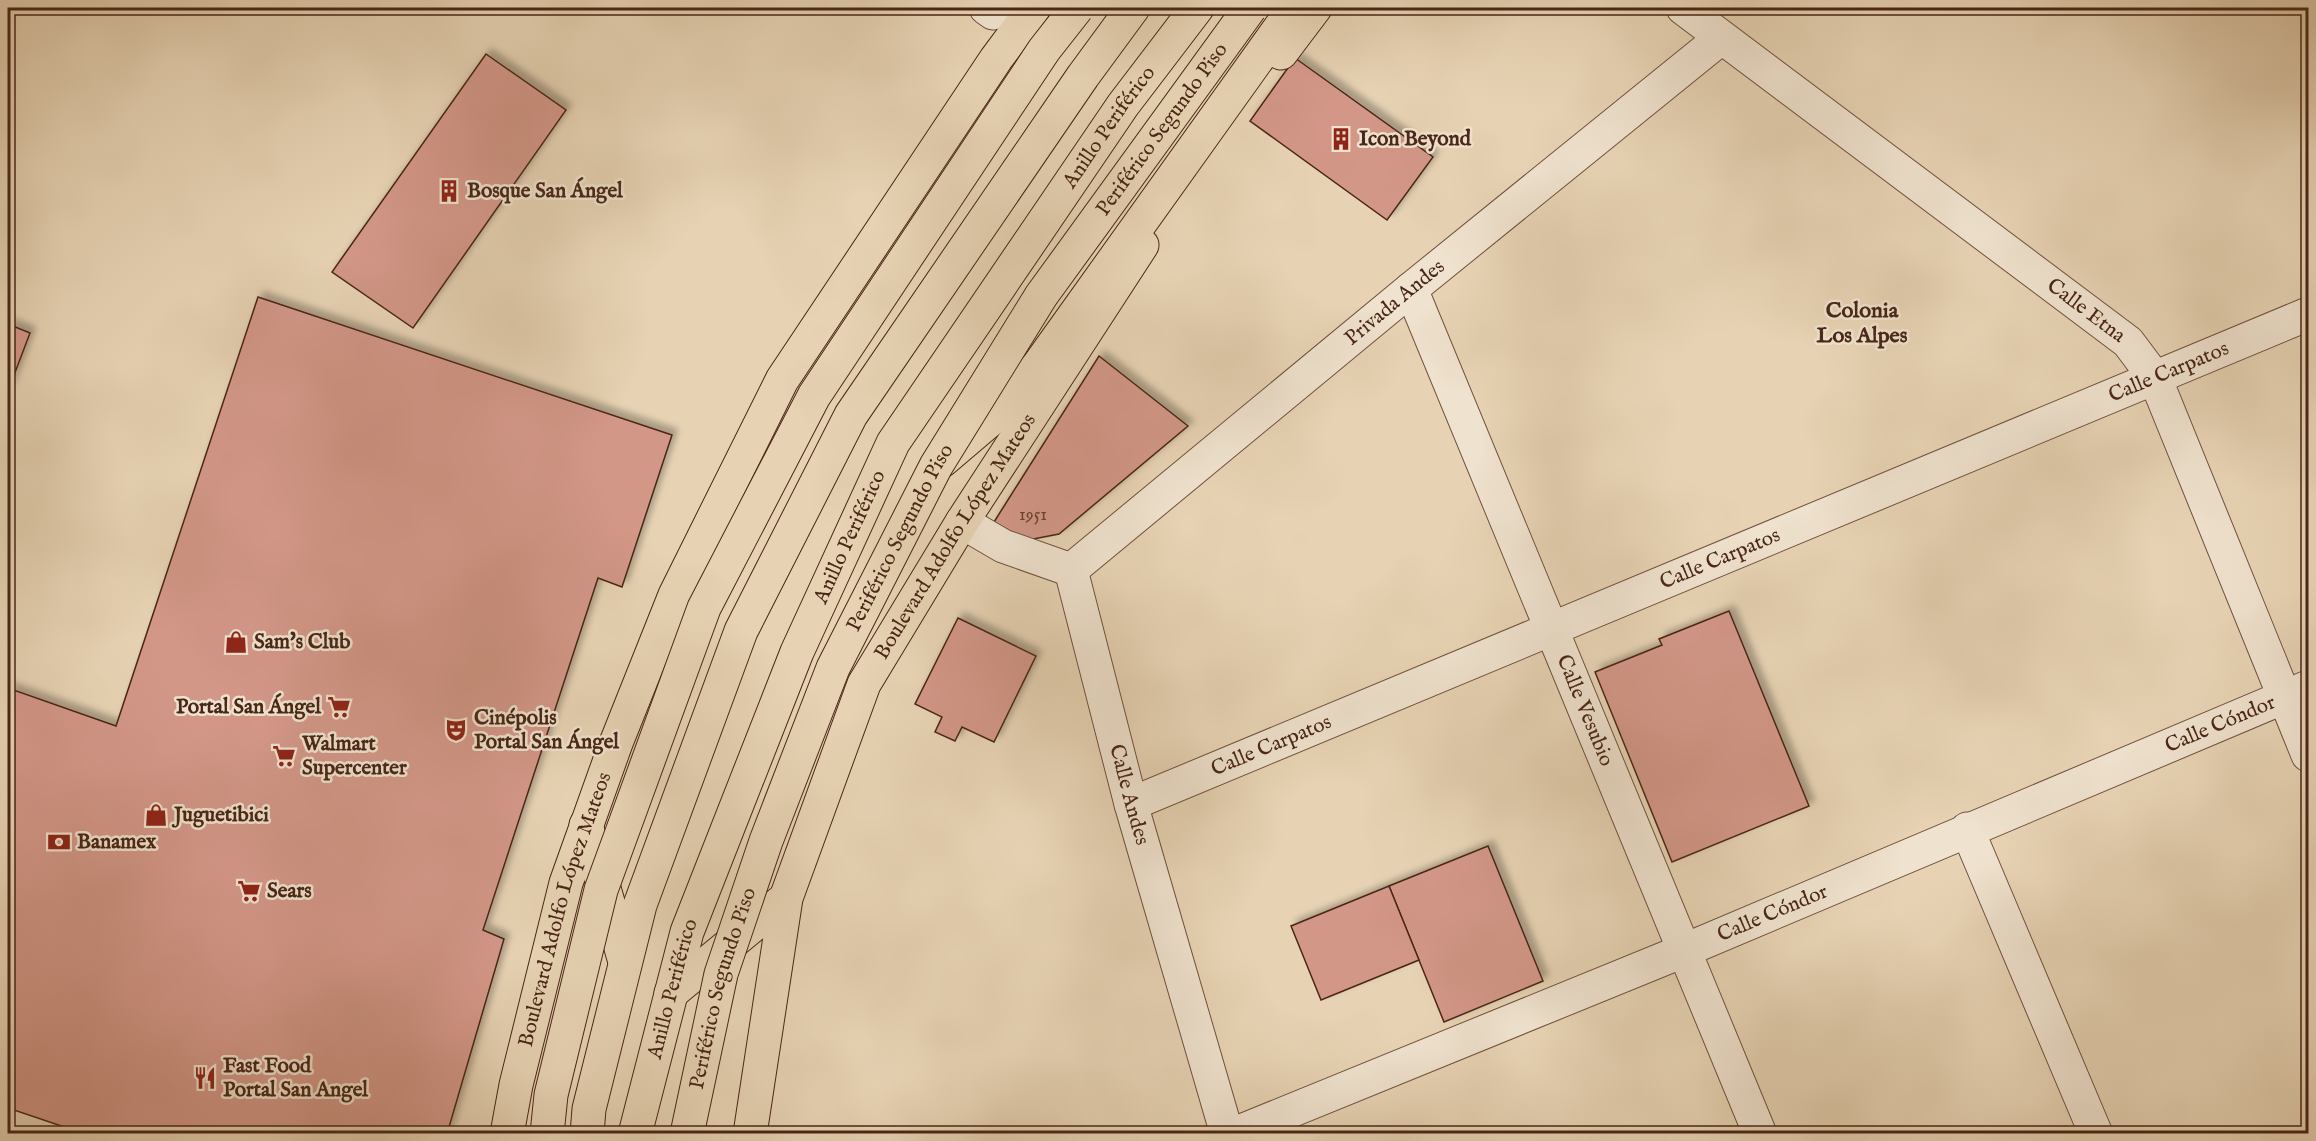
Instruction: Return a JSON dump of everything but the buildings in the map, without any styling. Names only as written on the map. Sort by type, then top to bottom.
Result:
[{"type":"main road","name":"Boulevard Adolfo López Mateos","points":[[507,1134],[516,1085],[566,883],[616,743],[675,595],[782,380],[996,59],[1034,8]]},
{"type":"main road","points":[[547,1134],[551,1095],[601,890],[704,609],[813,396],[1044,50],[1077,8]]},
{"type":"main road","points":[[587,1134],[589,1109],[640,905],[741,631],[851,415],[1083,76],[1133,8]]},
{"type":"main road","name":"Anillo Periférico","points":[[635,1134],[687,932],[797,652],[893,443],[1122,105],[1197,8]]},
{"type":"main road","name":"Periférico Segundo Piso","points":[[687,1134],[721,974],[766,841],[833,668],[936,466],[1041,296],[1250,8]]},
{"type":"main road","points":[[936,466],[989,421],[1038,366],[1294,8]]},
{"type":"main road","name":"Boulevard Adolfo López Mateos","points":[[750,1134],[786,898],[864,684],[962,522],[1174,196],[1314,8]]},
{"type":"main road","points":[[586,825],[626,965]]},
{"type":"main road","points":[[671,993],[786,898]]},
{"type":"street","name":"Calle Etna","points":[[1683,8],[2128,342],[2155,378],[2296,692],[2308,755]]},
{"type":"street","name":"Privada Andes","points":[[1071,570],[1410,289],[1721,38]]},
{"type":"street","name":"Calle Vesubio","points":[[1410,289],[1760,1134]]},
{"type":"street","name":"Calle Carpatos","points":[[1131,804],[2308,314]]},
{"type":"street","points":[[962,522],[1003,546],[1071,570]]},
{"type":"street","name":"Calle Andes","points":[[1071,570],[1131,804],[1227,1134]]},
{"type":"street","name":"Calle Cóndor","points":[[1234,1134],[1683,951],[1967,829],[2296,692]]},
{"type":"street","points":[[1967,829],[2096,1134]]},
{"type":"place","name":"Icon Beyond","points":[[1341,139]]},
{"type":"place","name":"Bosque San Ángel","points":[[449,191]]},
{"type":"place","name":"Sam's Club","points":[[236,642]]},
{"type":"place","name":"Portal San Ángel","points":[[339,707]]},
{"type":"place","name":"Cinépolis Portal San Ángel","points":[[456,730]]},
{"type":"place","name":"Walmart Supercenter","points":[[284,756]]},
{"type":"place","name":"Juguetibici","points":[[156,815]]},
{"type":"place","name":"Banamex","points":[[59,842]]},
{"type":"place","name":"Sears","points":[[249,891]]},
{"type":"place","name":"Fast Food Portal San Angel","points":[[205,1078]]},
{"type":"district","name":"Colonia Los Alpes","points":[[1862,324]]}]
